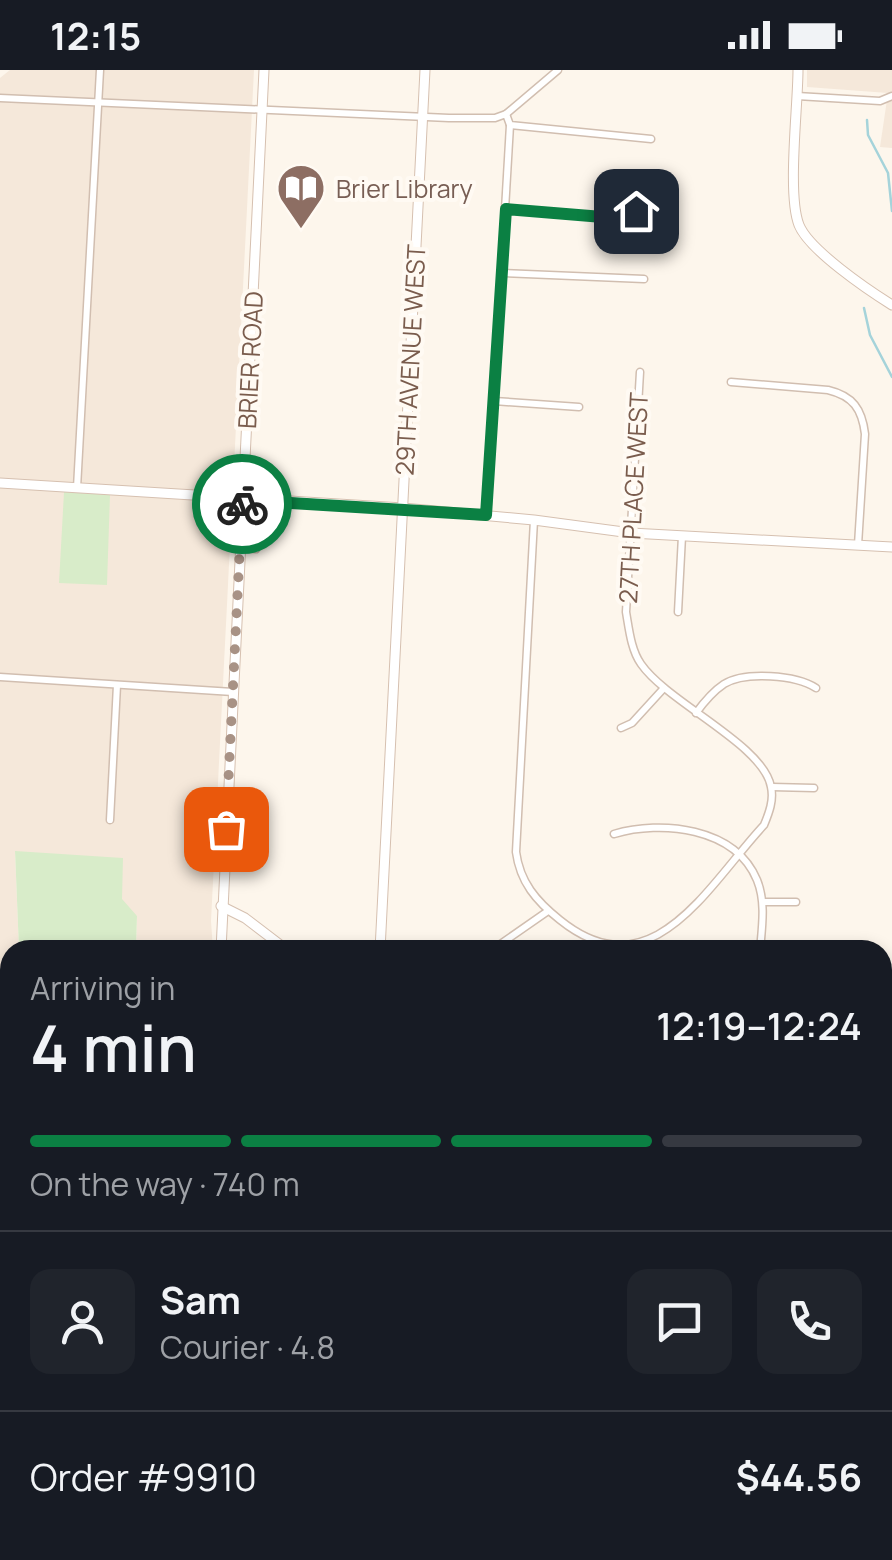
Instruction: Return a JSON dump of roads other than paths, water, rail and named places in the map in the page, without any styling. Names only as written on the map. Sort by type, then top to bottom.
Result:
[{"type":"street","points":[[77,488],[100,70]]},
{"type":"street","name":"BRIER ROAD","points":[[220,940],[246,532],[242,500],[264,70]]},
{"type":"street","name":"29TH AVENUE WEST","points":[[381,940],[425,70]]},
{"type":"street","points":[[0,98],[474,118],[506,114],[558,70]]},
{"type":"street","points":[[798,70],[797,217],[816,247],[892,305]]},
{"type":"street","points":[[797,96],[880,101],[892,96]]},
{"type":"street","points":[[486,515],[503,273],[510,125],[506,114]]},
{"type":"street","points":[[510,125],[651,139]]},
{"type":"street","points":[[506,209],[627,219],[636,211]]},
{"type":"street","points":[[503,273],[644,279]]},
{"type":"street","name":"27TH PLACE WEST","points":[[640,372],[626,612],[629,635],[640,663],[664,688],[758,760],[772,787]]},
{"type":"street","points":[[732,382],[828,390],[844,394],[857,406],[863,416],[865,434],[858,545]]},
{"type":"street","points":[[494,401],[579,407]]},
{"type":"street","points":[[0,483],[403,508],[631,533],[892,547]]},
{"type":"street","points":[[534,520],[516,852],[523,880],[548,910],[590,940]]},
{"type":"street","points":[[245,547],[259,546],[260,537],[246,532]]},
{"type":"street","points":[[678,612],[682,536]]},
{"type":"street","points":[[0,676],[233,692]]},
{"type":"street","points":[[696,712],[727,682],[744,677],[804,681],[816,688]]},
{"type":"street","points":[[110,820],[117,685]]},
{"type":"street","points":[[621,728],[632,723],[664,688]]},
{"type":"street","points":[[652,940],[675,926],[764,824],[771,808],[772,787],[814,788]]},
{"type":"street","points":[[614,834],[625,829],[689,830],[710,835],[736,854],[756,878],[763,902],[761,940]]},
{"type":"street","points":[[763,902],[796,902]]},
{"type":"street","points":[[221,906],[274,940]]},
{"type":"street","points":[[506,940],[548,910]]},
{"type":"street","points":[[513,1560],[531,1560]]},
{"type":"waterway","points":[[867,120],[868,135],[888,173],[892,211]]},
{"type":"waterway","points":[[864,308],[870,335],[892,377]]},
{"type":"place","name":"Brier Library","points":[[301,230]]}]
